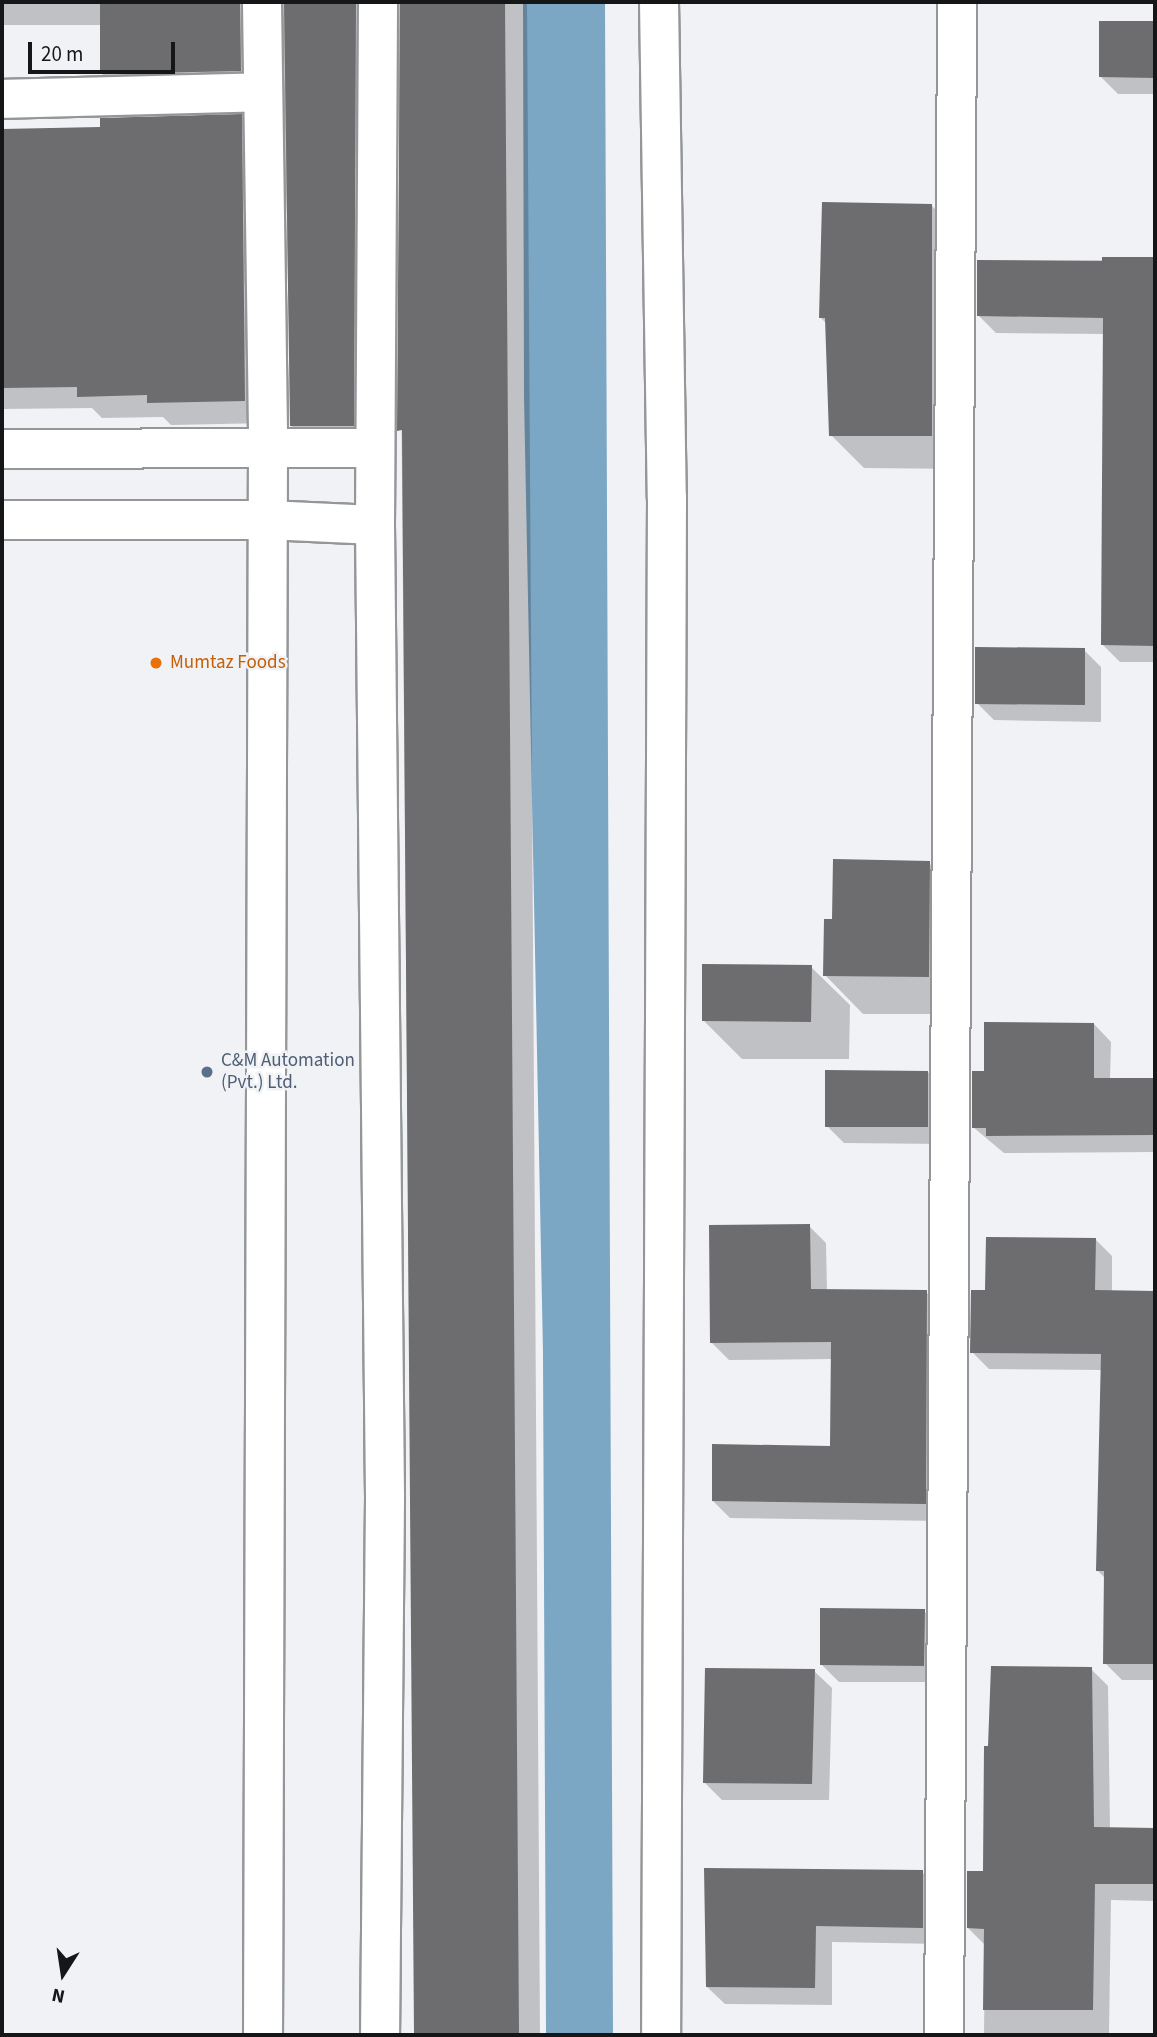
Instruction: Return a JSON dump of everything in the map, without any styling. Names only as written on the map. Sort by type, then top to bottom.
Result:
[{"type":"street","points":[[262,2],[268,448],[263,2035]]},
{"type":"street","points":[[378,2],[375,525],[385,1485],[380,2035]]},
{"type":"street","points":[[659,2],[667,498],[662,2035]]},
{"type":"street","points":[[944,2035],[957,2]]},
{"type":"street","points":[[2,99],[262,92]]},
{"type":"street","points":[[2,449],[375,448]]},
{"type":"street","points":[[2,520],[267,520],[375,525]]},
{"type":"water","points":[[523,2],[605,2],[613,2035],[546,2035],[543,1353],[524,397]]},
{"type":"building","points":[[100,2],[240,2],[241,71],[100,74]]},
{"type":"building","points":[[284,2],[356,2],[354,426],[290,426]]},
{"type":"building","points":[[400,2],[505,2],[519,2035],[414,2035],[402,430],[397,431]]},
{"type":"building","points":[[1099,21],[1155,21],[1155,78],[1099,77]]},
{"type":"building","points":[[242,114],[245,401],[147,403],[147,395],[77,397],[77,387],[2,388],[2,129],[100,127],[100,118]]},
{"type":"building","points":[[822,202],[932,204],[932,436],[829,436],[825,318],[819,318]]},
{"type":"building","points":[[1102,257],[1155,257],[1155,646],[1101,645],[1103,318],[977,316],[977,260],[1102,261]]},
{"type":"building","points":[[975,647],[1085,648],[1085,705],[975,704]]},
{"type":"building","points":[[833,859],[930,861],[929,977],[823,976],[824,919],[832,919]]},
{"type":"building","points":[[702,964],[812,965],[811,1022],[702,1021]]},
{"type":"building","points":[[984,1022],[1094,1023],[1094,1078],[1155,1078],[1155,1135],[986,1136],[986,1128],[972,1128],[972,1071],[984,1071]]},
{"type":"building","points":[[825,1070],[928,1071],[928,1127],[825,1127]]},
{"type":"building","points":[[810,1224],[811,1289],[927,1290],[926,1504],[712,1501],[712,1444],[830,1446],[831,1342],[710,1343],[709,1225]]},
{"type":"building","points":[[986,1237],[1096,1238],[1095,1290],[1155,1291],[1155,1664],[1103,1664],[1104,1571],[1096,1571],[1101,1354],[970,1353],[971,1290],[985,1290]]},
{"type":"building","points":[[820,1608],[925,1609],[924,1666],[820,1665]]},
{"type":"building","points":[[991,1666],[1092,1667],[1094,1827],[1155,1828],[1155,1884],[1095,1884],[1093,2010],[983,2010],[984,1929],[967,1928],[967,1871],[983,1871],[984,1746],[988,1746]]},
{"type":"building","points":[[705,1668],[815,1669],[812,1784],[703,1783]]},
{"type":"building","points":[[704,1868],[923,1870],[923,1928],[816,1926],[815,1988],[706,1987]]},
{"type":"place","name":"Mumtaz Foods","points":[[156,663]]},
{"type":"place","name":"C&M Automation (Pvt.) Ltd.","points":[[207,1072]]}]
